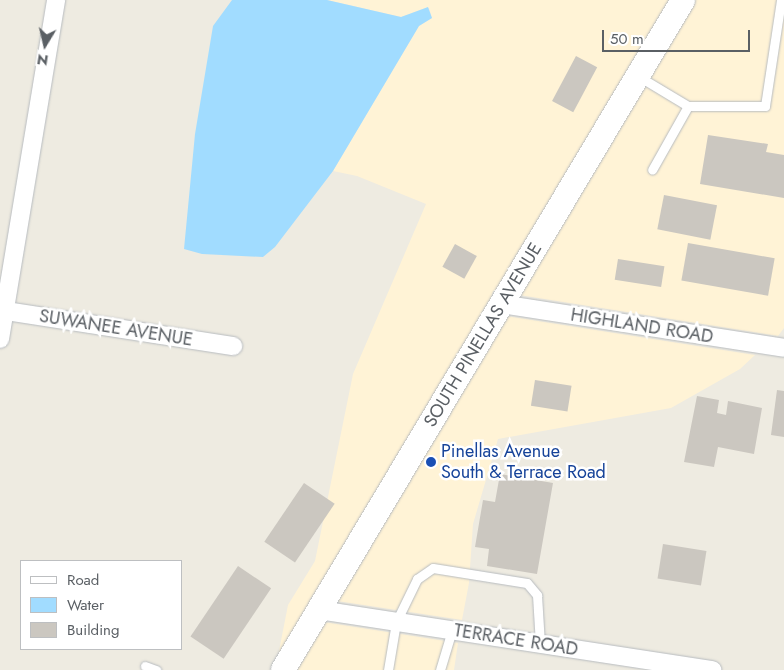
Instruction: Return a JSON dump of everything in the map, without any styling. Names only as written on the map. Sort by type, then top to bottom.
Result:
[{"type":"main road","name":"SOUTH PINELLAS AVENUE","points":[[283,670],[683,0]]},
{"type":"street","points":[[0,339],[2,310],[56,0]]},
{"type":"street","name":"HIGHLAND ROAD","points":[[501,304],[784,348]]},
{"type":"street","name":"SUWANEE AVENUE","points":[[2,310],[233,346]]},
{"type":"street","name":"TERRACE ROAD","points":[[319,610],[712,670]]},
{"type":"lane","points":[[638,76],[688,106],[765,106],[782,3]]},
{"type":"lane","points":[[652,170],[688,106]]},
{"type":"lane","points":[[388,670],[396,622],[417,579],[433,568],[527,583],[537,595],[540,644]]},
{"type":"lane","points":[[440,670],[452,630]]},
{"type":"lane","points":[[145,666],[156,670]]},
{"type":"shaded area","points":[[327,0],[671,0],[496,291],[493,291],[491,300],[315,598],[311,597],[310,606],[277,661],[288,605],[315,561],[353,374],[426,204],[357,176],[333,171],[419,26],[432,18],[429,8],[401,17]]},
{"type":"shaded area","points":[[695,0],[784,0],[784,328],[778,336],[519,295]]},
{"type":"shaded area","points":[[506,316],[755,355],[740,369],[671,408],[498,439],[473,524],[469,583],[462,620],[337,601]]},
{"type":"shaded area","points":[[324,622],[458,643],[454,670],[296,670]]},
{"type":"water","points":[[232,0],[327,0],[401,17],[428,7],[432,18],[419,26],[333,171],[275,247],[263,257],[202,254],[184,249],[195,134],[213,26]]},
{"type":"building","points":[[576,56],[597,67],[573,112],[552,101]]},
{"type":"building","points":[[708,135],[768,144],[766,152],[784,155],[784,198],[700,184]]},
{"type":"building","points":[[664,195],[717,205],[710,240],[657,229]]},
{"type":"building","points":[[688,243],[775,258],[768,296],[681,280]]},
{"type":"building","points":[[455,244],[477,256],[464,279],[442,267]]},
{"type":"building","points":[[618,259],[664,266],[661,287],[615,280]]},
{"type":"building","points":[[535,380],[572,386],[567,411],[531,406]]},
{"type":"building","points":[[777,390],[784,391],[784,437],[771,435]]},
{"type":"building","points":[[697,396],[719,400],[717,413],[726,415],[728,401],[762,408],[754,454],[718,447],[714,467],[684,462]]},
{"type":"building","points":[[500,474],[553,483],[537,574],[487,566],[489,549],[475,547],[483,500],[495,502]]},
{"type":"building","points":[[304,483],[335,504],[295,563],[264,542]]},
{"type":"building","points":[[663,544],[706,551],[701,585],[658,579]]},
{"type":"building","points":[[238,566],[271,588],[224,659],[190,636]]},
{"type":"place","name":"Pinellas Avenue South & Terrace Road","points":[[431,462]]}]
